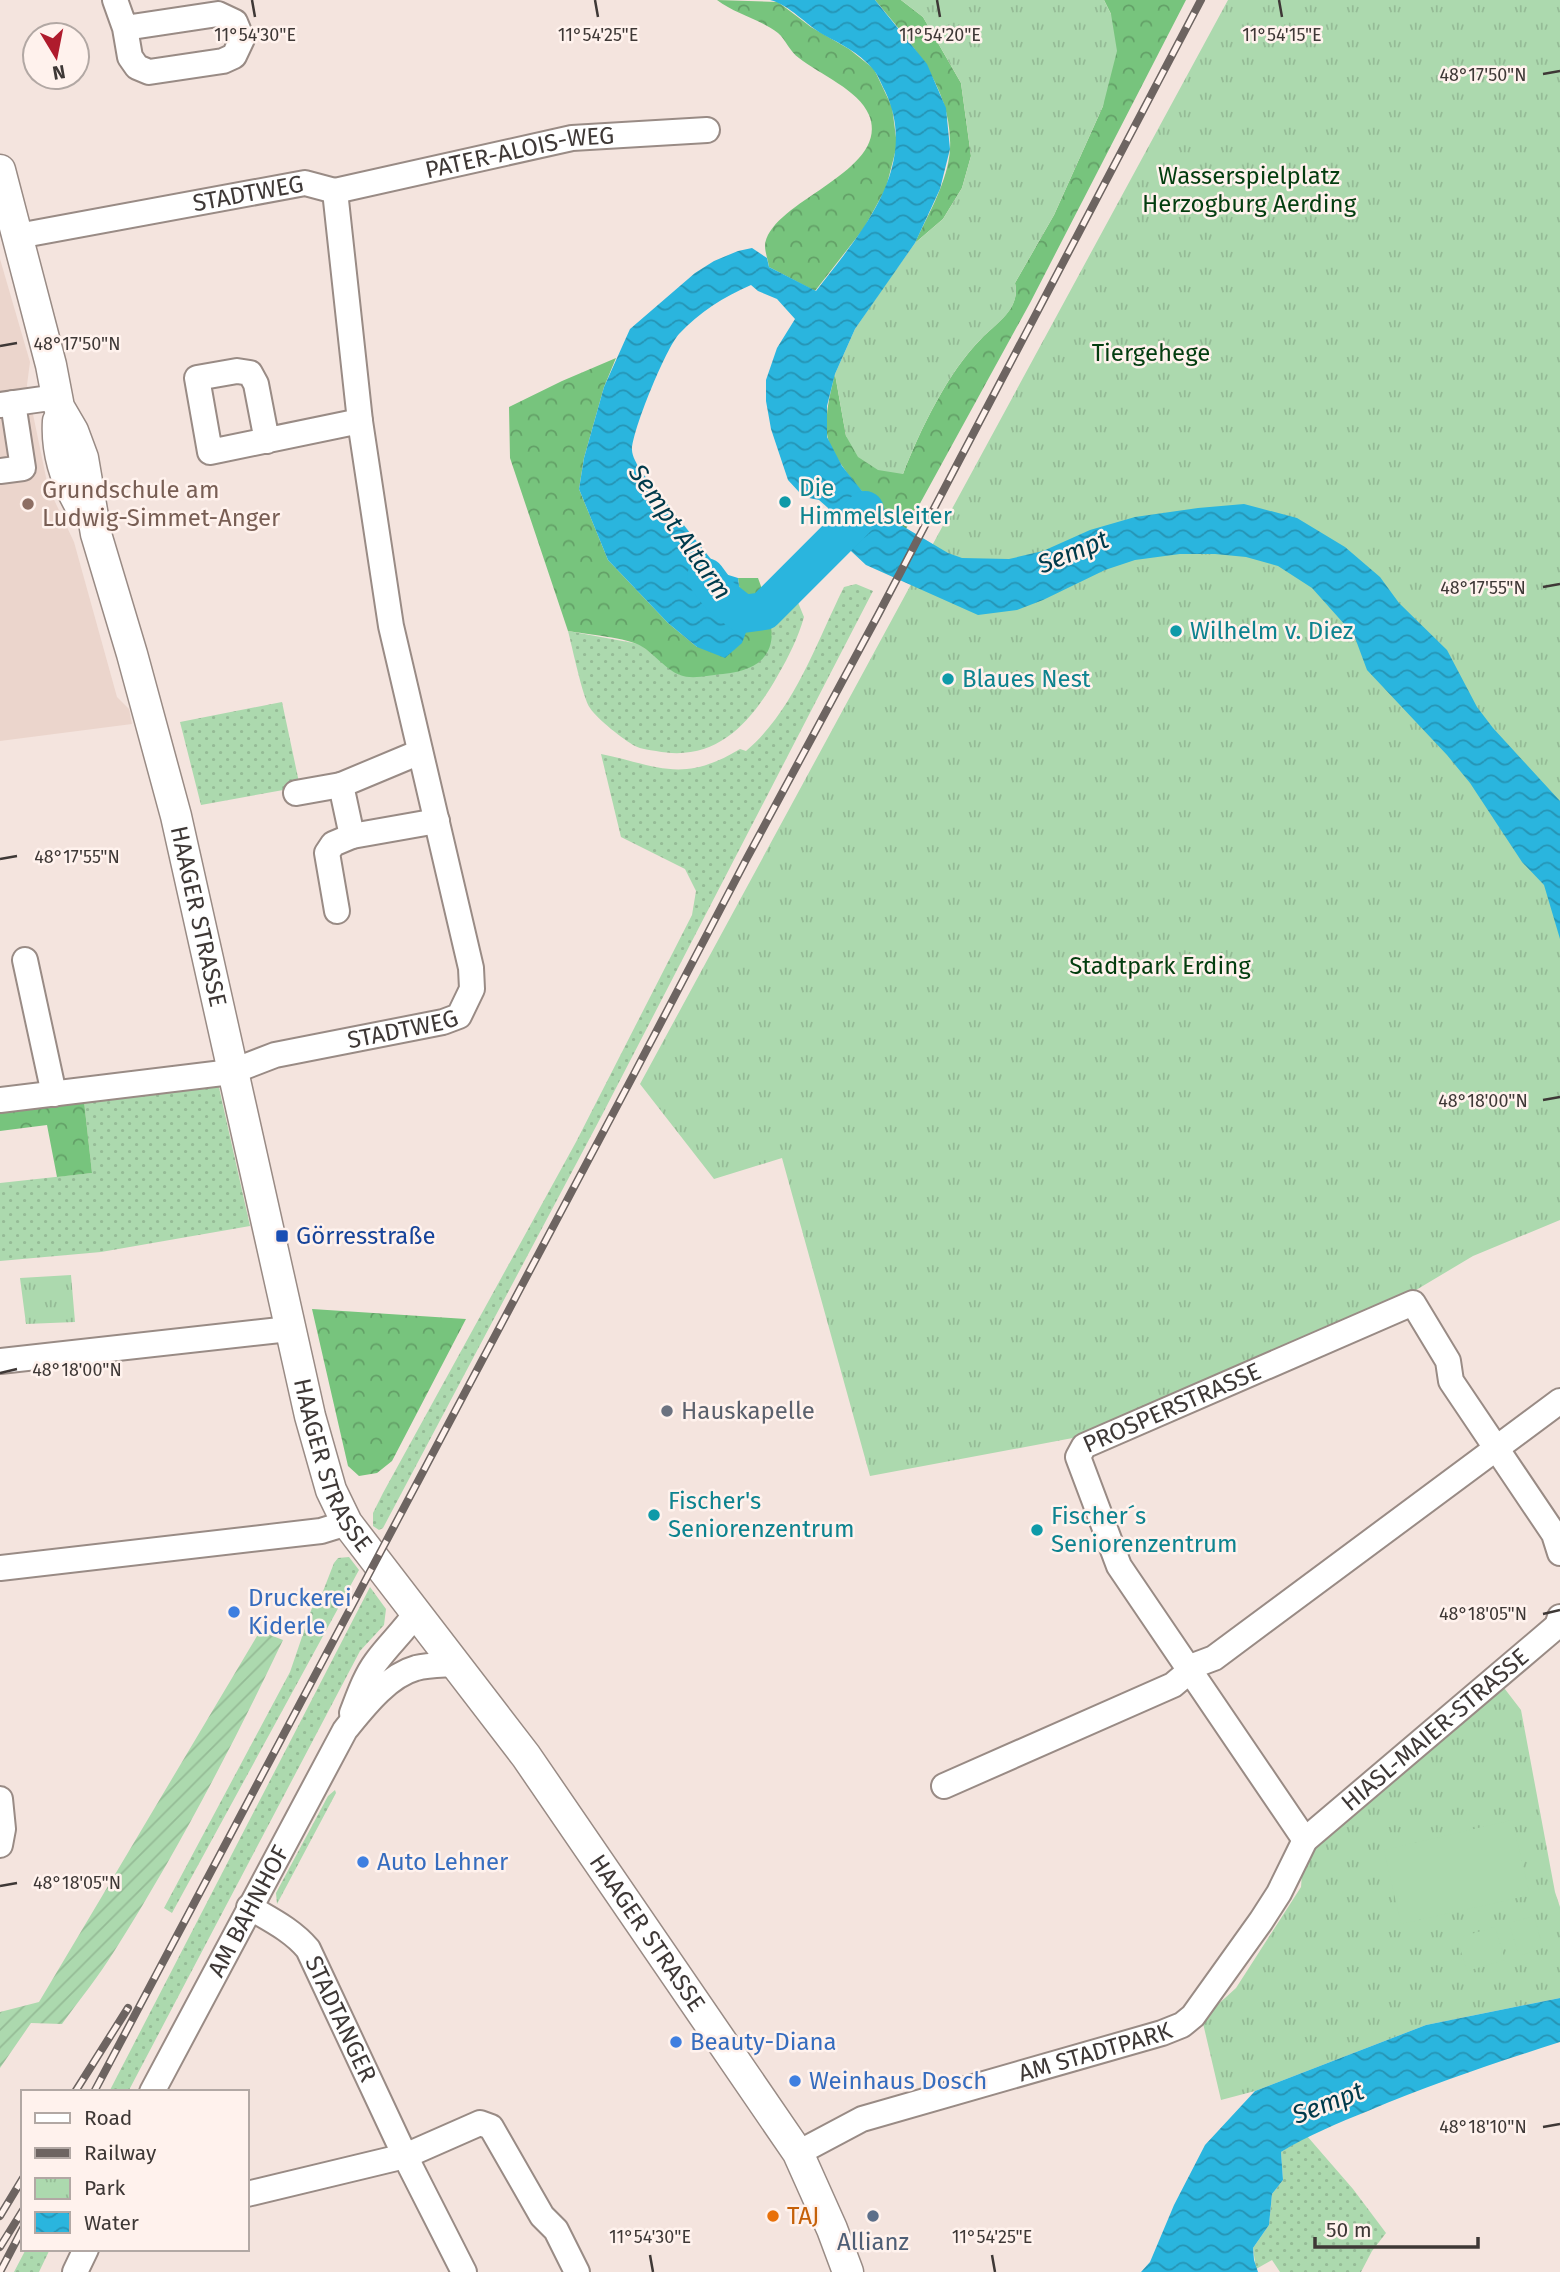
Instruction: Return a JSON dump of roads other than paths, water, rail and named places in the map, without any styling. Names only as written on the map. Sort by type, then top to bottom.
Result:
[{"type":"street","points":[[115,0],[125,28]]},
{"type":"street","name":"PATER-ALOIS-WEG","points":[[335,191],[572,138],[707,130]]},
{"type":"street","name":"HAAGER STRASSE","points":[[0,170],[51,365],[58,402],[83,458],[96,534],[176,816],[289,1329],[331,1490],[347,1523],[526,1756],[798,2153],[848,2272]]},
{"type":"street","name":"STADTWEG","points":[[18,236],[305,183],[335,191],[360,421],[391,626],[471,968],[472,989],[458,1016],[443,1022],[275,1055],[232,1072]]},
{"type":"street","points":[[0,471],[23,468],[6,404],[58,402]]},
{"type":"street","points":[[267,442],[360,421]]},
{"type":"street","points":[[296,793],[341,785],[420,752]]},
{"type":"street","points":[[341,785],[352,836]]},
{"type":"street","points":[[337,911],[327,853],[333,844],[352,836],[437,821]]},
{"type":"street","points":[[25,960],[54,1094]]},
{"type":"street","points":[[0,1100],[232,1072]]},
{"type":"street","name":"PROSPERSTRASSE","points":[[1305,1840],[1119,1566],[1078,1457],[1084,1446],[1413,1303],[1448,1361],[1451,1381],[1498,1449]]},
{"type":"street","points":[[0,1361],[289,1329]]},
{"type":"street","points":[[944,1786],[1173,1685],[1198,1664],[1214,1658],[1560,1401]]},
{"type":"street","points":[[1498,1449],[1553,1534],[1560,1553]]},
{"type":"street","points":[[0,1569],[321,1531],[347,1523]]},
{"type":"street","name":"AM BAHNHOF","points":[[153,2090],[345,1730],[363,1685],[376,1662],[416,1613]]},
{"type":"street","name":"HIASL-MAIER-STRASSE","points":[[1305,1840],[1557,1626],[1560,1617]]},
{"type":"street","name":"AM BAHNHOF","points":[[345,1730],[373,1698],[406,1671],[419,1667],[455,1664]]},
{"type":"street","points":[[0,1799],[3,1829],[0,1845]]},
{"type":"street","name":"AM STADTPARK","points":[[798,2153],[862,2119],[1162,2033],[1181,2025],[1193,2015],[1261,1922],[1305,1840]]},
{"type":"street","name":"STADTANGER","points":[[249,1907],[285,1927],[308,1949],[405,2156],[464,2272]]},
{"type":"street","points":[[248,2194],[405,2156],[480,2123],[491,2127],[542,2216],[556,2230],[578,2272]]},
{"type":"street","points":[[75,2272],[85,2251]]},
{"type":"water","name":"Sempt","points":[[770,0],[875,0],[927,64],[946,108],[950,149],[940,189],[915,243],[855,329],[835,374],[827,406],[827,437],[842,466],[862,491],[889,518],[948,553],[962,558],[1009,559],[1043,551],[1090,530],[1135,517],[1244,504],[1297,518],[1345,547],[1380,577],[1399,603],[1447,650],[1477,707],[1560,801],[1560,939],[1544,885],[1522,862],[1470,783],[1367,670],[1354,635],[1312,588],[1278,566],[1246,557],[1215,554],[1180,554],[1135,560],[1105,570],[1017,610],[978,615],[866,565],[837,538],[828,508],[819,500],[799,492],[788,480],[771,429],[766,401],[766,380],[777,348],[795,319],[777,299],[751,285],[712,306],[673,342],[651,390],[632,450],[640,470],[722,573],[738,578],[743,614],[748,627],[742,643],[725,658],[697,647],[668,623],[608,560],[579,489],[584,458],[604,387],[630,329],[695,273],[714,261],[752,248],[767,258],[769,267],[816,291],[867,223],[891,173],[896,146],[894,119],[885,91],[874,70],[856,53],[817,31],[784,6]]},
{"type":"water","name":"Sempt","points":[[1560,1998],[1560,2042],[1392,2101],[1302,2140],[1281,2152],[1283,2180],[1272,2194],[1269,2225],[1253,2248],[1258,2272],[1141,2272],[1150,2262],[1174,2205],[1205,2145],[1255,2091],[1426,2025]]},
{"type":"waterway","name":"Sempt Altarm","points":[[706,577],[720,596],[743,614],[764,611],[865,510]]},
{"type":"railway","points":[[95,2090],[878,615],[1201,0]]},
{"type":"railway","points":[[76,2090],[128,2008]]},
{"type":"railway","points":[[0,2216],[21,2181]]},
{"type":"railway","points":[[0,2247],[21,2213]]},
{"type":"railway","points":[[0,2272],[21,2232]]},
{"type":"place","name":"Die Himmelsleiter","points":[[785,502]]},
{"type":"place","name":"Grundschule am Ludwig-Simmet-Anger","points":[[28,504]]},
{"type":"place","name":"Wilhelm v. Diez","points":[[1176,631]]},
{"type":"place","name":"Blaues Nest","points":[[948,679]]},
{"type":"place","name":"Görresstraße","points":[[282,1236]]},
{"type":"place","name":"Hauskapelle","points":[[667,1411]]},
{"type":"place","name":"Fischer's Seniorenzentrum","points":[[654,1515]]},
{"type":"place","name":"Fischer´s Seniorenzentrum","points":[[1037,1530]]},
{"type":"place","name":"Druckerei Kiderle","points":[[234,1612]]},
{"type":"place","name":"Auto Lehner","points":[[363,1862]]},
{"type":"place","name":"Beauty-Diana","points":[[676,2042]]},
{"type":"place","name":"Weinhaus Dosch","points":[[795,2081]]},
{"type":"place","name":"TAJ","points":[[773,2216]]},
{"type":"place","name":"Allianz","points":[[873,2216]]},
{"type":"park label","name":"Wasserspielplatz Herzogburg Aerding","points":[[1249,190]]},
{"type":"park label","name":"Tiergehege","points":[[1151,353]]},
{"type":"park label","name":"Stadtpark Erding","points":[[1160,966]]}]
